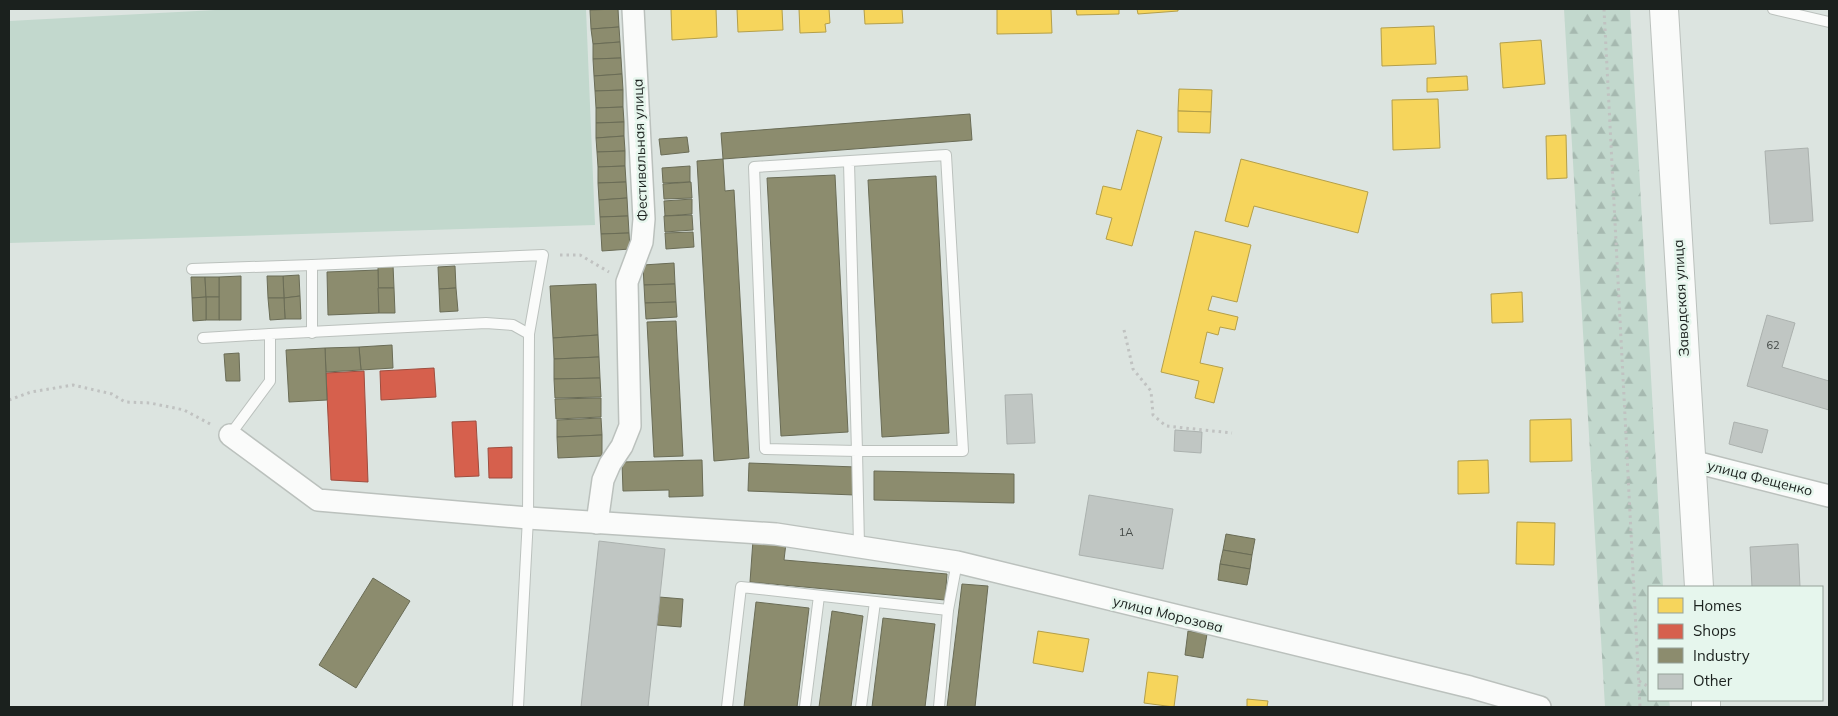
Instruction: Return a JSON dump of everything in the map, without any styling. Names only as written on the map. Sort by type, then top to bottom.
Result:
[{"type":"street","name":"Фестивальная улица","points":[[597,523],[603,480],[610,464],[622,446],[630,426],[627,282],[642,242],[644,219],[633,9]]},
{"type":"street","name":"Заводская улица","points":[[1664,9],[1699,586]]},
{"type":"street","name":"улица Морозова","points":[[230,435],[318,500],[528,518],[776,534],[957,562],[1470,687],[1540,707]]},
{"type":"street","name":"улица Фещенко","points":[[1691,460],[1829,496]]},
{"type":"lane","points":[[1773,9],[1829,22]]},
{"type":"lane","points":[[946,155],[963,451],[857,451],[765,449],[754,167],[850,163],[946,155]]},
{"type":"lane","points":[[850,163],[859,546]]},
{"type":"lane","points":[[192,269],[543,254],[529,334],[528,518],[518,707]]},
{"type":"lane","points":[[312,265],[312,333]]},
{"type":"lane","points":[[203,338],[486,323],[513,325],[529,334]]},
{"type":"lane","points":[[230,435],[270,381],[270,334]]},
{"type":"lane","points":[[939,707],[948,610],[957,562]]},
{"type":"lane","points":[[728,707],[741,587],[948,610]]},
{"type":"lane","points":[[805,707],[819,596]]},
{"type":"lane","points":[[861,707],[875,602]]},
{"type":"path","points":[[1604,9],[1640,707]]},
{"type":"path","points":[[543,254],[580,254],[627,282]]},
{"type":"path","points":[[1124,330],[1133,369],[1151,390],[1153,415],[1166,426],[1232,432]]},
{"type":"path","points":[[9,400],[31,392],[73,385],[112,394],[125,402],[150,403],[184,410],[230,435]]},
{"type":"path","points":[[1639,681],[1648,686]]},
{"type":"green space","points":[[234,9],[586,9],[595,225],[9,243],[9,21]]},
{"type":"green space","points":[[1564,9],[1630,9],[1663,586],[1648,586],[1648,701],[1669,701],[1670,707],[1605,707]]},
{"type":"building: Homes","points":[[671,9],[716,9],[717,37],[672,40]]},
{"type":"building: Homes","points":[[737,9],[782,9],[783,30],[738,32]]},
{"type":"building: Homes","points":[[799,9],[829,9],[830,23],[825,24],[826,32],[800,33]]},
{"type":"building: Homes","points":[[864,9],[902,9],[903,23],[865,24]]},
{"type":"building: Homes","points":[[997,9],[1051,9],[1052,33],[997,34]]},
{"type":"building: Homes","points":[[1076,9],[1119,9],[1119,14],[1077,15]]},
{"type":"building: Homes","points":[[1137,9],[1178,9],[1178,11],[1138,14]]},
{"type":"building: Homes","points":[[1434,26],[1436,64],[1382,66],[1381,28]]},
{"type":"building: Homes","points":[[1541,40],[1545,84],[1503,88],[1500,43]]},
{"type":"building: Homes","points":[[1467,76],[1468,90],[1427,92],[1427,78]]},
{"type":"building: Homes","points":[[1179,89],[1212,90],[1211,112],[1178,111]]},
{"type":"building: Homes","points":[[1438,99],[1440,148],[1393,150],[1392,100]]},
{"type":"building: Homes","points":[[1178,111],[1211,112],[1210,133],[1178,132]]},
{"type":"building: Homes","points":[[1137,130],[1162,137],[1132,246],[1106,239],[1112,218],[1096,214],[1103,186],[1121,190]]},
{"type":"building: Homes","points":[[1566,135],[1567,178],[1547,179],[1546,136]]},
{"type":"building: Homes","points":[[1241,159],[1368,192],[1358,233],[1254,206],[1248,227],[1225,221]]},
{"type":"building: Homes","points":[[1195,231],[1251,245],[1237,302],[1212,296],[1208,310],[1238,317],[1235,330],[1220,327],[1218,335],[1207,332],[1200,363],[1223,368],[1214,403],[1195,398],[1199,381],[1161,372]]},
{"type":"building: Homes","points":[[1522,292],[1523,322],[1492,323],[1491,294]]},
{"type":"building: Homes","points":[[1571,419],[1572,461],[1530,462],[1530,420]]},
{"type":"building: Homes","points":[[1488,460],[1489,493],[1458,494],[1458,461]]},
{"type":"building: Homes","points":[[1517,522],[1555,523],[1554,565],[1516,564]]},
{"type":"building: Homes","points":[[1038,631],[1089,639],[1083,672],[1033,663]]},
{"type":"building: Homes","points":[[1148,672],[1178,676],[1174,707],[1144,703]]},
{"type":"building: Homes","points":[[1247,699],[1268,701],[1267,707],[1247,707]]},
{"type":"building: Shops","points":[[434,368],[436,397],[381,400],[380,371]]},
{"type":"building: Shops","points":[[364,371],[368,482],[331,480],[326,373]]},
{"type":"building: Shops","points":[[476,421],[479,476],[455,477],[452,422]]},
{"type":"building: Shops","points":[[512,447],[512,478],[489,478],[488,448]]},
{"type":"building: Industry","points":[[618,9],[619,27],[591,29],[590,10]]},
{"type":"building: Industry","points":[[619,27],[620,42],[593,44],[591,29]]},
{"type":"building: Industry","points":[[620,42],[621,58],[593,59],[593,44]]},
{"type":"building: Industry","points":[[621,58],[622,74],[594,76],[593,59]]},
{"type":"building: Industry","points":[[622,74],[623,90],[595,91],[594,76]]},
{"type":"building: Industry","points":[[623,90],[623,107],[596,108],[595,91]]},
{"type":"building: Industry","points":[[623,107],[624,122],[596,123],[596,108]]},
{"type":"building: Industry","points":[[970,114],[972,140],[723,159],[721,133]]},
{"type":"building: Industry","points":[[624,122],[624,136],[596,138],[596,123]]},
{"type":"building: Industry","points":[[624,136],[625,151],[597,152],[596,138]]},
{"type":"building: Industry","points":[[687,137],[689,152],[661,155],[659,139]]},
{"type":"building: Industry","points":[[625,151],[625,166],[598,167],[597,152]]},
{"type":"building: Industry","points":[[723,159],[725,191],[734,190],[749,458],[714,461],[697,161]]},
{"type":"building: Industry","points":[[625,166],[626,182],[598,183],[598,167]]},
{"type":"building: Industry","points":[[690,166],[690,182],[663,183],[662,168]]},
{"type":"building: Industry","points":[[835,175],[848,432],[781,436],[767,178]]},
{"type":"building: Industry","points":[[936,176],[949,433],[882,437],[868,180]]},
{"type":"building: Industry","points":[[626,182],[627,198],[599,200],[598,183]]},
{"type":"building: Industry","points":[[691,182],[692,198],[664,199],[663,184]]},
{"type":"building: Industry","points":[[627,198],[628,216],[600,217],[599,200]]},
{"type":"building: Industry","points":[[692,199],[692,214],[665,216],[664,201]]},
{"type":"building: Industry","points":[[692,215],[693,230],[665,232],[664,216]]},
{"type":"building: Industry","points":[[628,216],[629,233],[601,234],[600,217]]},
{"type":"building: Industry","points":[[693,232],[694,247],[666,249],[665,233]]},
{"type":"building: Industry","points":[[629,233],[630,249],[602,251],[601,234]]},
{"type":"building: Industry","points":[[674,263],[675,284],[644,285],[643,265]]},
{"type":"building: Industry","points":[[393,265],[394,288],[378,288],[378,266]]},
{"type":"building: Industry","points":[[455,266],[456,288],[439,289],[438,267]]},
{"type":"building: Industry","points":[[378,270],[379,313],[328,315],[327,272]]},
{"type":"building: Industry","points":[[299,275],[300,296],[284,298],[283,276]]},
{"type":"building: Industry","points":[[241,276],[241,320],[219,320],[219,277]]},
{"type":"building: Industry","points":[[267,276],[283,276],[284,298],[268,298]]},
{"type":"building: Industry","points":[[191,277],[205,277],[206,297],[192,298]]},
{"type":"building: Industry","points":[[205,277],[219,277],[219,297],[206,297]]},
{"type":"building: Industry","points":[[596,284],[598,335],[553,338],[550,286]]},
{"type":"building: Industry","points":[[675,284],[676,302],[645,303],[644,285]]},
{"type":"building: Industry","points":[[378,288],[394,288],[395,313],[379,313]]},
{"type":"building: Industry","points":[[456,288],[458,311],[440,312],[439,289]]},
{"type":"building: Industry","points":[[300,296],[301,319],[285,319],[284,298]]},
{"type":"building: Industry","points":[[206,297],[219,297],[219,320],[206,320]]},
{"type":"building: Industry","points":[[206,297],[206,320],[193,321],[192,298]]},
{"type":"building: Industry","points":[[268,298],[284,298],[285,319],[270,320]]},
{"type":"building: Industry","points":[[676,302],[677,317],[646,319],[645,303]]},
{"type":"building: Industry","points":[[676,321],[683,456],[654,457],[647,322]]},
{"type":"building: Industry","points":[[598,335],[599,357],[554,359],[553,338]]},
{"type":"building: Industry","points":[[392,345],[393,368],[361,370],[359,347]]},
{"type":"building: Industry","points":[[359,347],[361,370],[326,372],[325,348]]},
{"type":"building: Industry","points":[[325,348],[327,400],[289,402],[286,350]]},
{"type":"building: Industry","points":[[239,353],[240,381],[226,381],[224,354]]},
{"type":"building: Industry","points":[[599,357],[600,378],[554,379],[554,359]]},
{"type":"building: Industry","points":[[600,378],[601,397],[555,398],[554,379]]},
{"type":"building: Industry","points":[[601,398],[601,417],[556,419],[555,399]]},
{"type":"building: Industry","points":[[601,418],[602,435],[557,437],[557,420]]},
{"type":"building: Industry","points":[[602,435],[602,456],[558,458],[557,437]]},
{"type":"building: Industry","points":[[702,460],[703,496],[669,497],[669,490],[623,491],[622,462]]},
{"type":"building: Industry","points":[[749,463],[856,467],[855,495],[748,491]]},
{"type":"building: Industry","points":[[874,471],[1014,474],[1014,503],[874,500]]},
{"type":"building: Industry","points":[[1226,534],[1255,539],[1252,555],[1223,550]]},
{"type":"building: Industry","points":[[753,540],[786,543],[784,560],[947,574],[945,600],[750,582]]},
{"type":"building: Industry","points":[[1223,550],[1252,555],[1250,569],[1220,564]]},
{"type":"building: Industry","points":[[1220,564],[1250,569],[1247,585],[1218,580]]},
{"type":"building: Industry","points":[[373,578],[410,601],[356,688],[319,665]]},
{"type":"building: Industry","points":[[962,584],[988,586],[975,707],[947,707]]},
{"type":"building: Industry","points":[[659,597],[683,599],[681,627],[657,625]]},
{"type":"building: Industry","points":[[756,602],[809,608],[797,707],[744,707]]},
{"type":"building: Industry","points":[[832,611],[863,616],[851,707],[819,707]]},
{"type":"building: Industry","points":[[883,618],[935,624],[925,707],[872,707]]},
{"type":"building: Industry","points":[[1188,631],[1207,634],[1203,658],[1185,655]]},
{"type":"building: Other","points":[[1808,148],[1813,221],[1770,224],[1765,151]]},
{"type":"building: Other","points":[[1767,315],[1795,323],[1782,367],[1829,381],[1829,410],[1747,386]]},
{"type":"building: Other","points":[[1032,394],[1035,443],[1007,444],[1005,395]]},
{"type":"building: Other","points":[[1734,422],[1768,430],[1762,453],[1729,444]]},
{"type":"building: Other","points":[[1175,430],[1202,432],[1201,453],[1174,451]]},
{"type":"building: Other","points":[[1089,495],[1173,509],[1163,569],[1079,555]]},
{"type":"building: Other","points":[[599,541],[665,549],[648,707],[581,707]]},
{"type":"building: Other","points":[[1798,544],[1800,586],[1752,586],[1750,547]]}]
